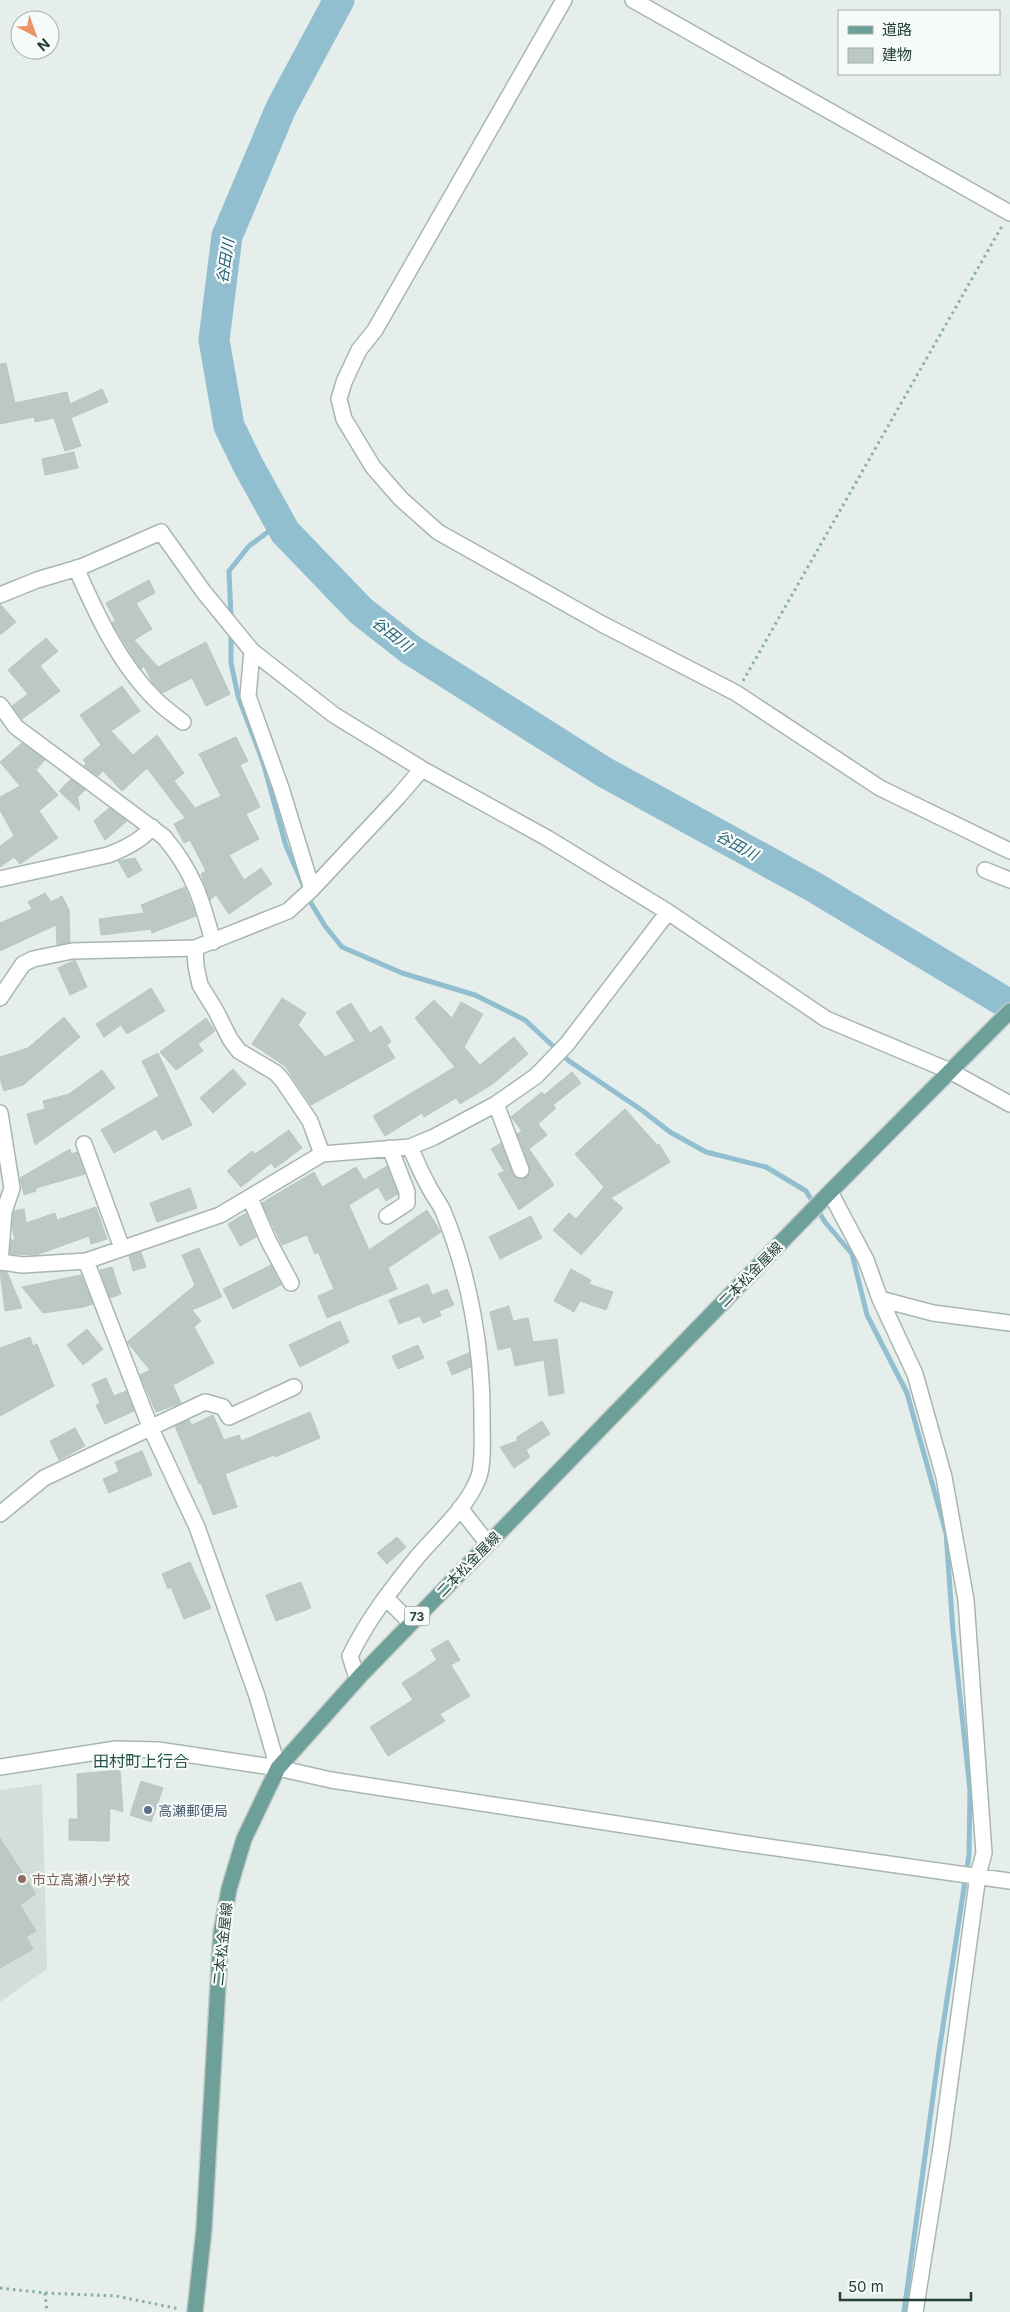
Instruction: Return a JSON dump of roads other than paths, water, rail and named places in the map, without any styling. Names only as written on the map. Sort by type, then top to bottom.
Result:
[{"type":"main road","name":"二本松金屋線","points":[[191,2311],[204,2229],[221,1933],[229,1890],[244,1839],[278,1768],[357,1678],[830,1192],[1010,1011]]},
{"type":"street","points":[[564,0],[375,330],[359,350],[344,382],[339,399],[344,419],[379,473],[401,500],[438,532],[602,624],[736,693],[880,788],[1010,851]]},
{"type":"street","points":[[633,0],[1010,212]]},
{"type":"street","points":[[0,596],[76,568],[161,532],[203,591],[252,651],[334,715],[422,769],[547,838],[668,912],[826,1019],[955,1067],[1010,1104]]},
{"type":"street","points":[[76,568],[99,620],[122,657],[156,700],[183,722]]},
{"type":"street","points":[[252,651],[248,696],[281,788],[312,889]]},
{"type":"street","points":[[0,704],[16,728],[152,827],[174,850],[202,899],[213,942]]},
{"type":"street","points":[[0,998],[23,964],[38,958],[72,951],[195,948],[288,911],[312,889],[422,769]]},
{"type":"street","points":[[0,878],[108,855],[119,851],[146,834],[152,827]]},
{"type":"street","points":[[985,870],[1010,880]]},
{"type":"street","points":[[0,1113],[12,1188],[4,1212],[0,1262],[23,1265],[86,1261],[220,1215],[322,1154],[410,1147],[434,1137],[496,1104],[536,1076],[567,1044],[668,912]]},
{"type":"street","points":[[195,948],[200,984],[230,1039],[240,1051],[276,1073],[283,1081],[310,1121],[322,1154]]},
{"type":"street","points":[[496,1104],[521,1170]]},
{"type":"street","points":[[84,1144],[122,1248]]},
{"type":"street","points":[[357,1678],[350,1656],[360,1636],[386,1598],[460,1508],[479,1478],[482,1447],[483,1388],[468,1292],[442,1210],[427,1184],[410,1147]]},
{"type":"street","points":[[388,1216],[407,1203],[407,1192],[390,1148]]},
{"type":"street","points":[[830,1192],[866,1260],[880,1299],[915,1374],[944,1477],[966,1600],[984,1853],[978,1875],[941,2148],[916,2312]]},
{"type":"street","points":[[250,1198],[268,1240],[291,1283]]},
{"type":"street","points":[[86,1261],[151,1429],[197,1527],[257,1696],[278,1768]]},
{"type":"street","points":[[880,1299],[933,1313],[1010,1323]]},
{"type":"street","points":[[0,1514],[44,1478],[205,1402],[223,1407],[229,1416],[294,1387]]},
{"type":"street","points":[[460,1508],[488,1544]]},
{"type":"street","points":[[386,1598],[411,1623]]},
{"type":"street","points":[[0,1767],[116,1749],[158,1750],[278,1768],[331,1780],[702,1837],[1010,1881]]},
{"type":"waterway","name":"谷田川","points":[[339,0],[281,108],[227,236],[214,340],[229,426],[285,532],[361,611],[411,650],[604,772],[814,887],[1010,1005]]},
{"type":"waterway","points":[[231,617],[229,571],[249,546],[280,523]]},
{"type":"waterway","points":[[231,631],[231,663],[238,696],[263,762],[286,846],[311,903],[325,926],[342,947],[402,973],[475,995],[525,1020],[569,1061],[643,1111],[670,1132],[706,1152],[766,1167],[806,1191],[825,1222],[852,1254],[867,1315],[907,1393],[946,1533],[953,1631],[970,1790],[969,1855],[939,2052],[904,2312]]},
{"type":"place","name":"高瀬郵便局","points":[[148,1810]]},
{"type":"place","name":"市立高瀬小学校","points":[[22,1879]]},
{"type":"district","name":"田村町上行合","points":[[141,1761]]}]
